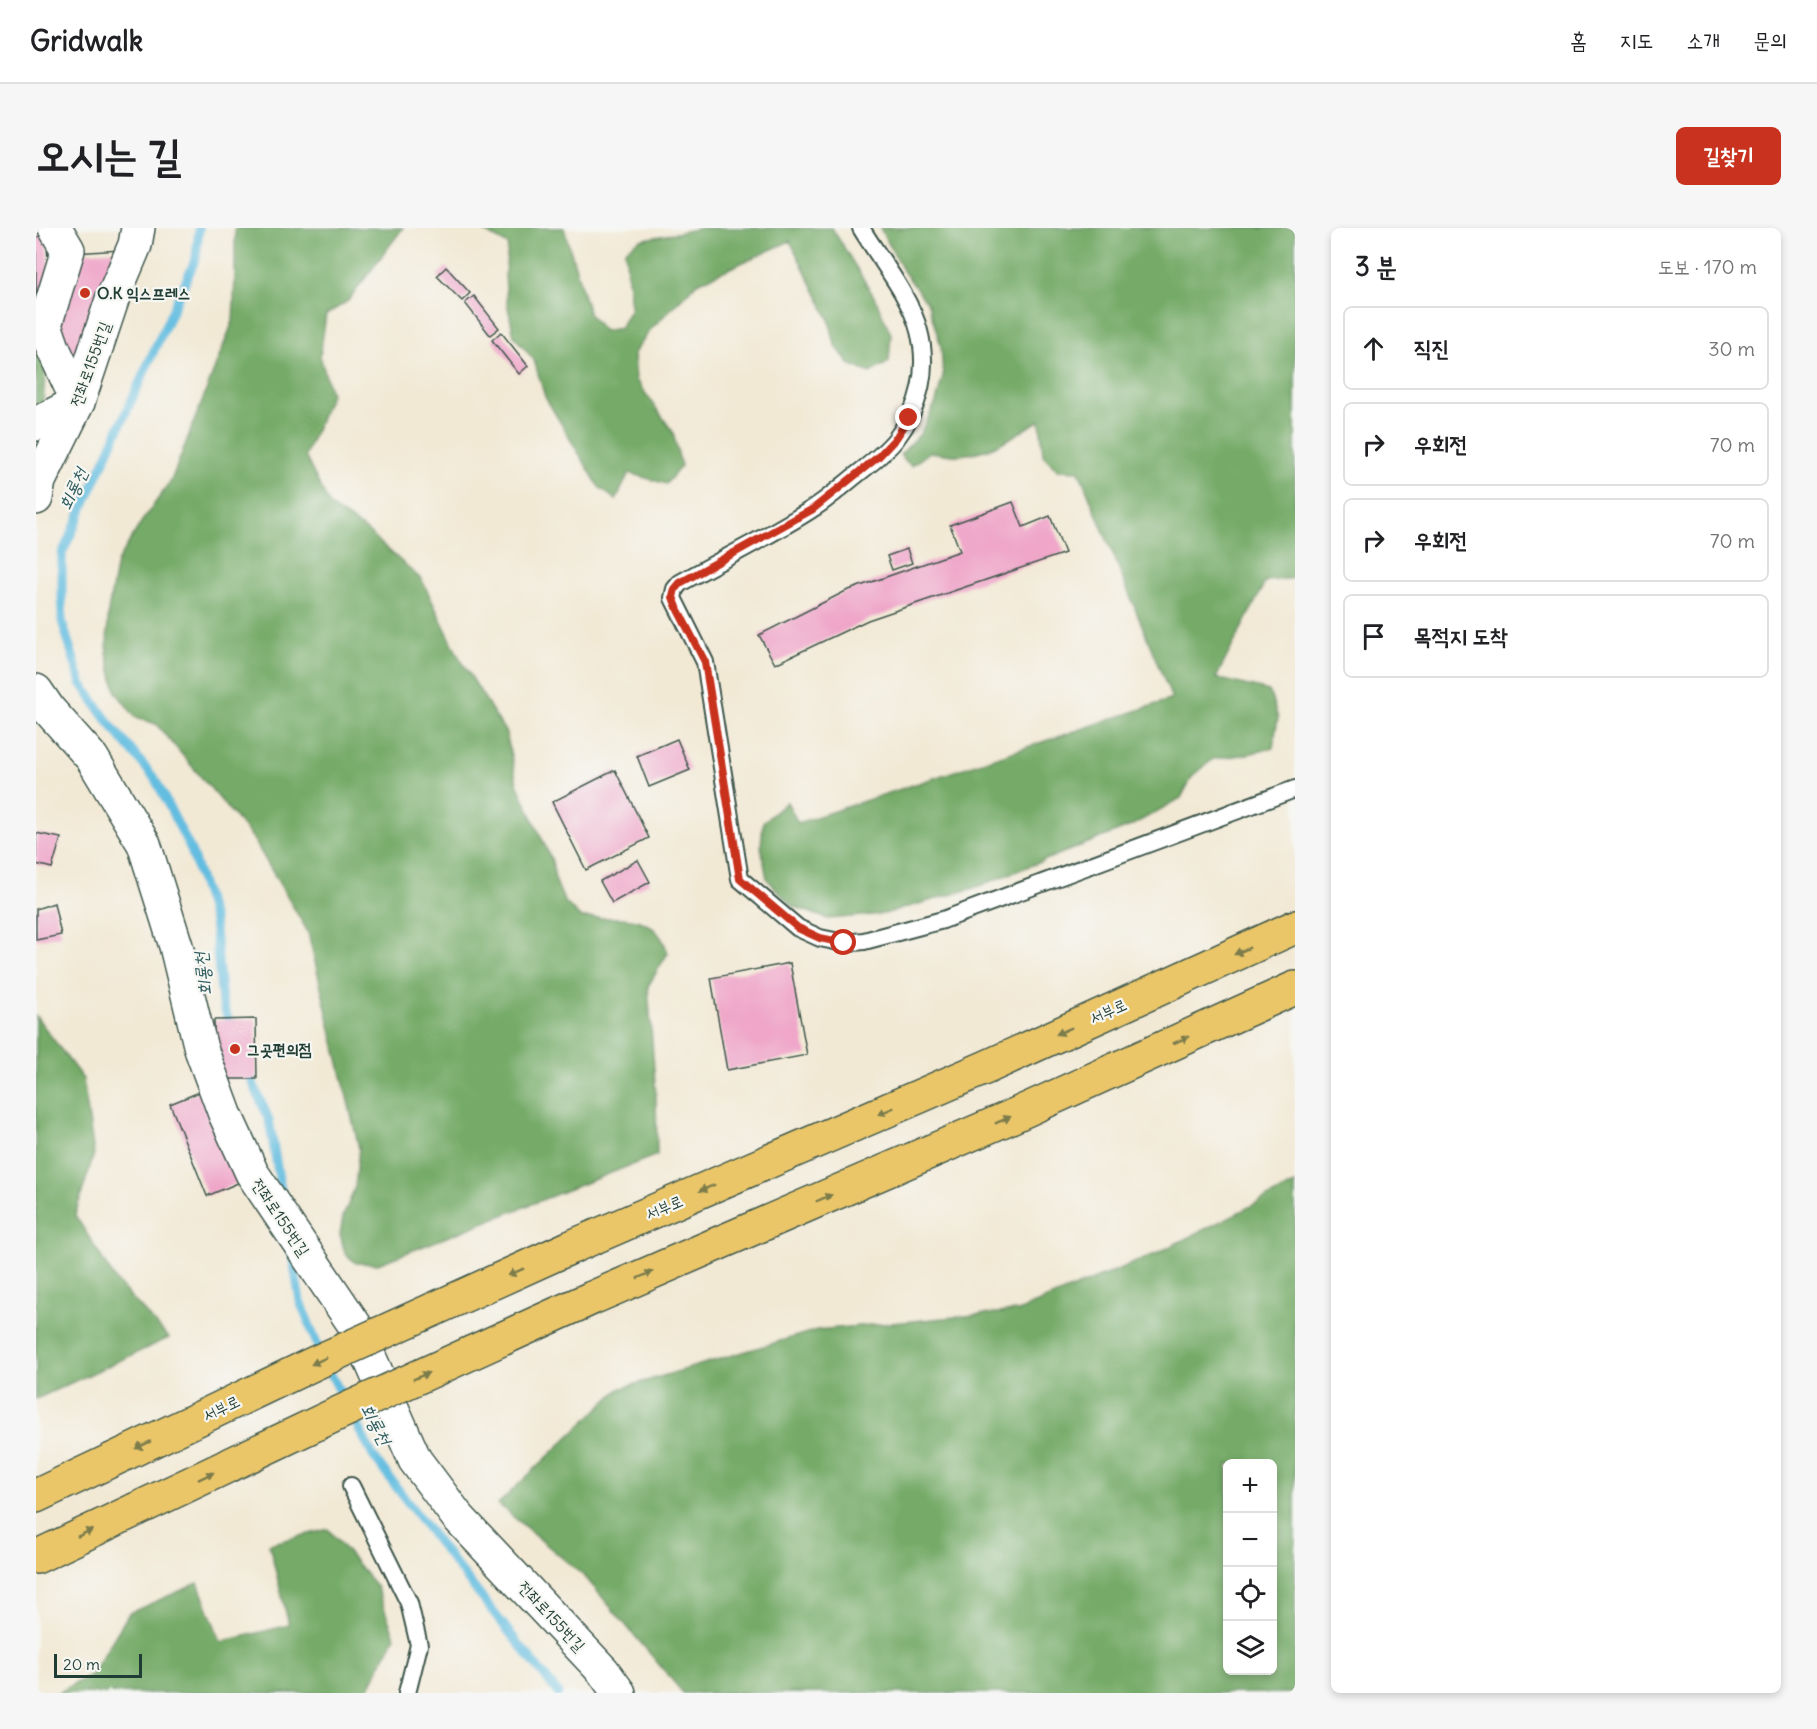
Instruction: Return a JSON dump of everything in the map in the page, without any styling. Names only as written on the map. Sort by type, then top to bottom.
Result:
[{"type":"highway","name":"서부로","points":[[36,1496],[315,1363],[569,1248],[987,1066],[1295,927]]},
{"type":"highway","points":[[36,1557],[339,1413],[592,1298],[1006,1119],[1295,988]]},
{"type":"street","points":[[36,424],[78,402],[45,325],[68,250],[55,228]]},
{"type":"street","name":"전좌로155번길","points":[[36,498],[39,481],[78,402],[113,297],[135,245],[138,228]]},
{"type":"street","name":"전좌로155번길","points":[[36,691],[49,710],[92,758],[144,844],[176,946],[201,1049],[225,1114],[262,1190],[356,1328],[415,1460],[457,1516],[603,1671],[619,1693]]},
{"type":"lane","points":[[861,228],[911,308],[919,330],[924,352],[924,370],[914,408],[896,438],[878,457],[848,482],[813,509],[680,583],[673,597],[705,662],[740,879],[798,928],[820,938],[844,943],[864,941],[943,921],[1295,789]]},
{"type":"lane","points":[[351,1486],[409,1603],[419,1645],[407,1693]]},
{"type":"green space","points":[[235,228],[403,228],[348,301],[326,315],[320,356],[331,394],[305,456],[330,506],[366,530],[422,580],[459,657],[506,733],[517,783],[552,861],[555,879],[564,901],[581,918],[624,918],[644,923],[660,936],[668,953],[648,986],[656,1096],[657,1155],[378,1264],[356,1263],[345,1253],[340,1234],[343,1217],[355,1187],[359,1148],[308,932],[252,837],[156,724],[135,717],[116,692],[107,653],[108,611],[117,562],[142,521],[171,481],[233,321]]},
{"type":"green space","points":[[478,228],[564,228],[589,314],[604,331],[620,328],[631,308],[625,250],[640,240],[701,228],[832,228],[875,298],[891,334],[889,362],[870,373],[849,364],[835,345],[829,319],[790,241],[697,283],[651,329],[634,353],[636,380],[673,432],[681,466],[666,484],[629,473],[616,500],[599,487],[545,397],[534,360],[514,336],[507,303],[505,275],[508,245]]},
{"type":"green space","points":[[880,228],[1295,228],[1295,578],[1266,581],[1216,678],[1269,691],[1278,718],[1273,748],[1213,759],[1192,777],[1181,798],[1131,826],[974,888],[884,914],[828,919],[792,906],[767,879],[761,846],[763,822],[787,802],[798,823],[1172,699],[1079,471],[1058,470],[1043,455],[1040,420],[1002,443],[983,451],[956,455],[930,452],[911,466],[900,455],[920,434],[936,402],[943,376],[941,346],[928,304],[904,272]]},
{"type":"green space","points":[[36,345],[46,364],[42,415],[36,418]]},
{"type":"green space","points":[[36,1016],[83,1079],[94,1154],[75,1215],[116,1281],[169,1338],[36,1399]]},
{"type":"green space","points":[[1295,1184],[1295,1693],[683,1693],[586,1578],[498,1504],[619,1389],[817,1330],[1018,1311],[1153,1255]]},
{"type":"green space","points":[[328,1529],[376,1586],[395,1637],[366,1693],[58,1693],[92,1674],[129,1613],[198,1583],[221,1642],[289,1625],[269,1544]]},
{"type":"building","points":[[46,235],[51,296],[36,298],[36,237]]},
{"type":"building","name":"O.K 익스프레스","points":[[120,250],[88,351],[64,360],[51,333],[75,253]]},
{"type":"building","points":[[446,267],[470,293],[462,301],[437,276]]},
{"type":"building","points":[[474,296],[499,328],[490,335],[465,303]]},
{"type":"building","points":[[501,332],[528,366],[519,374],[492,340]]},
{"type":"building","points":[[1013,502],[1023,527],[1050,516],[1065,553],[868,620],[775,664],[759,635],[846,591],[960,551],[950,525]]},
{"type":"building","points":[[907,549],[912,563],[892,570],[887,556]]},
{"type":"building","points":[[677,739],[690,770],[649,787],[637,756]]},
{"type":"building","points":[[615,770],[649,838],[586,870],[552,802]]},
{"type":"building","points":[[36,833],[61,838],[52,868],[36,864]]},
{"type":"building","points":[[638,860],[650,882],[612,903],[600,881]]},
{"type":"building","points":[[54,903],[61,935],[36,940],[36,909]]},
{"type":"building","points":[[790,963],[807,1055],[727,1070],[711,978]]},
{"type":"building","name":"그곳편의점","points":[[256,1019],[257,1079],[215,1079],[214,1020]]},
{"type":"building","points":[[202,1091],[238,1183],[207,1196],[170,1104]]},
{"type":"waterway","name":"회룡천","points":[[199,228],[196,258],[62,554],[62,621],[81,683],[109,723],[155,779],[191,850],[214,921],[222,1001],[232,1031]]},
{"type":"waterway","name":"회룡천","points":[[247,1069],[269,1120],[282,1196]]},
{"type":"waterway","name":"회룡천","points":[[292,1254],[300,1301],[322,1357],[373,1456],[443,1549],[558,1693]]},
{"type":"place","name":"O.K 익스프레스","points":[[85,293]]},
{"type":"place","name":"그곳편의점","points":[[235,1049]]},
{"type":"route","points":[[844,943],[820,938],[798,928],[740,879],[705,662],[673,597],[680,583],[813,509],[878,457],[896,438],[909,418]]}]
